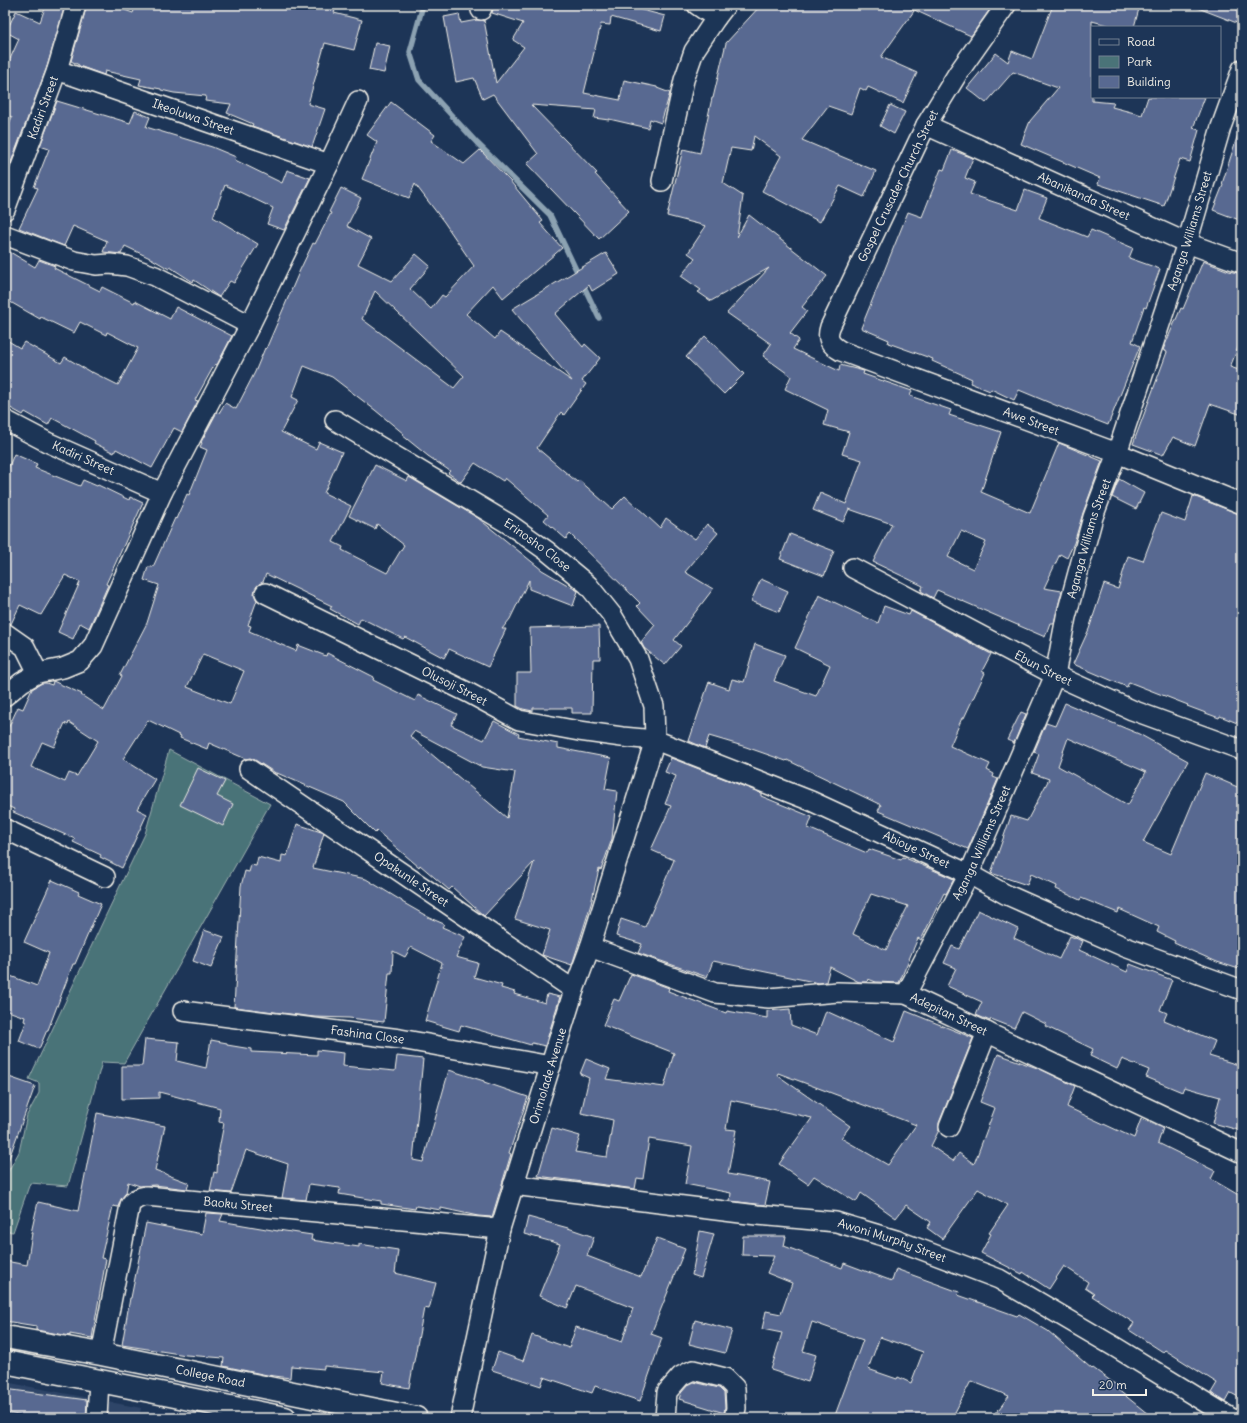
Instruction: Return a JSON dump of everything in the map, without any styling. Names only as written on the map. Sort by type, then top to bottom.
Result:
[{"type":"main road","name":"College Road","points":[[5,1337],[101,1354],[416,1418]]},
{"type":"main road","points":[[5,1362],[99,1380],[225,1412],[285,1418]]},
{"type":"street","name":"Kadiri Street","points":[[5,210],[57,70],[76,5]]},
{"type":"street","points":[[662,181],[684,80],[694,51],[721,11],[697,5]]},
{"type":"street","name":"Gospel Crusader Church Street","points":[[828,334],[926,125],[958,73],[1006,5]]},
{"type":"street","name":"Aganga Williams Street","points":[[906,994],[969,874],[1055,675],[1066,617],[1094,517],[1188,243],[1221,127],[1242,69]]},
{"type":"street","name":"Ikeoluwa Street","points":[[57,70],[329,164]]},
{"type":"street","points":[[5,696],[22,682],[38,673],[63,668],[80,660],[93,646],[162,493],[250,326],[358,101]]},
{"type":"street","name":"Abanikanda Street","points":[[926,125],[1188,243],[1242,263]]},
{"type":"street","points":[[5,235],[74,261],[96,265],[110,264],[127,266],[155,276],[250,326]]},
{"type":"street","name":"Awe Street","points":[[828,334],[828,340],[833,347],[841,351],[1117,453],[1242,504]]},
{"type":"street","name":"Kadiri Street","points":[[5,420],[47,442],[162,493]]},
{"type":"street","name":"Erinosho Close","points":[[336,420],[509,524],[547,551],[588,585],[612,615],[638,659],[654,706],[656,740]]},
{"type":"street","name":"Ebun Street","points":[[853,568],[1055,675],[1132,710],[1242,750]]},
{"type":"street","name":"Olusoji Street","points":[[265,593],[469,693],[520,720],[579,731],[656,740]]},
{"type":"street","points":[[5,633],[24,647],[38,673]]},
{"type":"street","name":"Abioye Street","points":[[656,740],[811,802],[969,874],[1005,894],[1125,947],[1242,990]]},
{"type":"street","name":"Orimolade Avenue","points":[[460,1418],[500,1229],[574,990],[590,947],[656,740]]},
{"type":"street","name":"Opakunle Street","points":[[249,769],[574,990]]},
{"type":"street","points":[[5,829],[105,877]]},
{"type":"street","name":"Adepitan Street","points":[[590,947],[715,993],[769,998],[838,992],[906,994],[1242,1153]]},
{"type":"street","name":"Fashina Close","points":[[183,1011],[400,1039],[551,1066]]},
{"type":"street","points":[[949,1127],[987,1032]]},
{"type":"street","name":"Awoni Murphy Street","points":[[514,1185],[757,1215],[836,1222],[896,1240],[999,1279],[1115,1347],[1231,1418]]},
{"type":"street","name":"Baoku Street","points":[[101,1354],[130,1205],[132,1201],[138,1197],[500,1229]]},
{"type":"street","points":[[665,1418],[667,1392],[682,1376],[693,1370],[725,1378],[735,1388],[736,1408],[734,1418]]},
{"type":"street","points":[[97,1418],[99,1380]]},
{"type":"shaded area","points":[[5,1382],[141,1408],[139,1418],[5,1418]]},
{"type":"green space","points":[[169,750],[270,804],[124,1063],[102,1062],[68,1186],[30,1183],[13,1232],[5,1231],[5,1177],[19,1152],[27,1115],[39,1093],[39,1083],[29,1079],[145,834]]},
{"type":"building","points":[[46,5],[65,5],[47,67],[5,178],[5,132],[12,117],[5,114],[5,70],[19,39],[6,32],[16,11],[40,22]]},
{"type":"building","points":[[87,5],[111,5],[133,13],[136,5],[268,5],[292,10],[293,5],[337,5],[334,13],[362,20],[354,50],[325,43],[308,104],[325,109],[312,147],[252,126],[253,124],[227,113],[231,104],[205,101],[206,96],[174,93],[139,85],[141,79],[105,71],[104,75],[79,66],[71,61]]},
{"type":"building","points":[[494,5],[623,5],[665,16],[661,31],[611,17],[610,25],[601,24],[584,93],[620,100],[624,80],[657,87],[670,93],[661,123],[650,119],[648,128],[609,119],[594,118],[596,110],[531,105],[597,173],[595,174],[629,211],[599,239],[527,164],[538,154],[493,94],[483,99],[474,78],[456,82],[444,17],[459,14],[461,23],[484,20],[496,83],[524,47],[513,40],[523,23],[492,13]]},
{"type":"building","points":[[761,5],[993,5],[971,36],[910,8],[914,11],[881,57],[917,73],[903,103],[868,87],[866,91],[860,88],[851,114],[828,106],[802,140],[876,171],[864,197],[840,186],[820,222],[762,191],[781,156],[754,136],[751,151],[731,148],[723,183],[743,196],[737,237],[749,215],[827,276],[802,307],[807,311],[790,333],[799,340],[793,349],[839,371],[840,365],[864,371],[863,374],[912,391],[910,396],[951,410],[949,415],[1001,432],[981,492],[1030,513],[1059,443],[1102,461],[1074,543],[1067,558],[1060,554],[1044,588],[1062,591],[1054,623],[1050,623],[1045,637],[937,590],[933,598],[921,591],[923,586],[873,562],[892,524],[849,509],[843,522],[813,510],[820,493],[846,504],[862,460],[842,454],[849,432],[824,425],[828,410],[785,389],[791,376],[763,356],[771,344],[727,313],[769,268],[711,301],[698,292],[701,290],[681,276],[695,258],[688,253],[706,226],[667,216],[683,149],[700,153],[726,43]],"holes":[[[961,531],[986,542],[973,569],[948,557]]]},
{"type":"building","points":[[1053,5],[1140,5],[1134,26],[1111,26],[1092,21],[1091,98],[1092,101],[1114,103],[1112,107],[1142,115],[1148,98],[1205,98],[1193,128],[1199,130],[1190,162],[1180,159],[1164,206],[1098,184],[1100,178],[1021,144],[1030,121],[1058,88],[1013,72],[986,103],[967,88],[996,53],[1008,62],[1012,51],[1032,59]]},
{"type":"building","points":[[1242,5],[1242,25],[1193,6]]},
{"type":"building","points":[[375,43],[390,46],[384,73],[369,70]]},
{"type":"building","points":[[57,101],[130,123],[135,111],[150,117],[146,127],[212,147],[236,157],[235,160],[282,183],[287,170],[310,178],[284,230],[267,224],[273,208],[225,185],[213,217],[258,244],[234,283],[230,281],[219,297],[194,280],[193,282],[170,267],[169,269],[125,246],[121,254],[103,252],[107,241],[73,226],[64,246],[19,228],[38,188],[34,187],[49,149],[40,146]]},
{"type":"building","points":[[391,102],[435,135],[431,141],[464,164],[480,150],[510,181],[543,221],[540,223],[562,248],[503,298],[493,285],[466,314],[495,339],[500,332],[572,381],[512,309],[606,253],[619,274],[592,291],[589,285],[555,314],[583,347],[585,344],[600,358],[582,381],[586,384],[564,415],[561,412],[537,448],[577,482],[579,480],[612,509],[625,496],[660,528],[666,518],[695,539],[707,524],[718,533],[685,572],[713,589],[674,640],[681,646],[665,665],[644,648],[641,642],[655,625],[637,606],[640,603],[570,534],[566,539],[544,520],[548,515],[505,478],[503,481],[475,463],[461,482],[448,473],[450,471],[428,456],[375,410],[332,377],[304,366],[292,397],[298,400],[281,432],[316,449],[319,442],[342,452],[324,493],[351,506],[333,542],[343,547],[342,550],[387,573],[404,545],[377,524],[375,529],[349,516],[375,465],[407,481],[409,477],[478,518],[542,570],[578,591],[573,606],[529,589],[529,580],[510,619],[502,629],[506,629],[488,667],[449,649],[444,658],[405,637],[403,639],[361,618],[358,624],[330,609],[332,606],[266,574],[263,582],[255,589],[254,594],[257,600],[248,625],[251,626],[249,631],[296,651],[298,645],[326,656],[327,653],[374,677],[373,680],[415,701],[418,695],[457,714],[451,725],[484,740],[494,721],[519,734],[518,736],[558,744],[558,748],[611,758],[605,789],[617,791],[612,839],[601,870],[599,869],[591,904],[572,965],[542,955],[550,930],[515,919],[534,862],[484,916],[452,887],[449,890],[420,865],[419,867],[377,831],[375,833],[344,802],[277,774],[255,760],[250,758],[246,759],[209,743],[207,749],[180,738],[181,736],[148,720],[123,759],[155,779],[137,809],[147,814],[122,868],[100,857],[101,855],[73,842],[75,839],[13,812],[14,809],[5,805],[5,735],[18,707],[23,709],[32,689],[42,683],[52,685],[53,681],[82,694],[81,695],[104,710],[147,623],[159,585],[144,580],[148,567],[153,567],[187,494],[189,495],[207,450],[200,447],[201,442],[217,412],[219,413],[225,403],[236,409],[255,372],[265,348],[266,349],[300,270],[313,243],[315,244],[331,213],[329,212],[341,188],[361,198],[347,226],[371,239],[358,264],[392,281],[416,254],[430,266],[410,289],[431,309],[442,295],[445,297],[474,266],[444,222],[415,184],[409,198],[362,179],[377,142],[367,135]],"holes":[[[375,291],[464,376],[454,388],[362,319]],[[203,654],[244,671],[230,704],[187,687]],[[69,722],[98,741],[77,776],[69,773],[65,782],[31,767],[42,742],[54,747],[65,723],[68,725]],[[414,731],[482,767],[515,772],[507,818],[410,736]]]},
{"type":"building","points":[[890,105],[905,112],[894,134],[880,126]]},
{"type":"building","points":[[1239,131],[1242,131],[1242,221],[1213,210],[1223,185],[1222,184]]},
{"type":"building","points":[[952,150],[973,158],[965,178],[975,182],[970,194],[1018,210],[1025,190],[1047,198],[1039,218],[1087,237],[1091,230],[1133,248],[1129,258],[1160,269],[1146,308],[1144,307],[1132,342],[1140,346],[1108,425],[1019,390],[1014,400],[991,389],[990,391],[970,383],[972,379],[932,361],[933,359],[888,343],[889,340],[861,328],[908,212],[922,217],[941,169],[944,170]]},
{"type":"building","points":[[5,249],[35,267],[39,260],[55,266],[54,268],[100,291],[102,287],[134,303],[135,301],[170,319],[176,307],[232,336],[217,365],[215,364],[195,400],[198,401],[182,432],[174,428],[152,468],[116,449],[114,453],[94,443],[95,441],[52,418],[48,425],[25,412],[23,415],[5,405],[5,339],[20,348],[24,342],[61,363],[65,357],[92,373],[118,385],[138,348],[107,332],[106,335],[80,322],[74,333],[41,317],[40,319],[5,299]]},
{"type":"building","points":[[1203,261],[1229,271],[1242,274],[1242,338],[1230,367],[1242,371],[1242,415],[1210,404],[1195,446],[1173,437],[1163,455],[1133,444],[1167,352],[1163,350],[1181,308],[1183,309]]},
{"type":"building","points":[[705,336],[744,374],[724,394],[686,357]]},
{"type":"building","points":[[14,454],[37,464],[35,468],[80,486],[83,480],[97,486],[98,485],[129,500],[130,497],[143,503],[106,584],[108,585],[89,628],[80,623],[73,639],[58,632],[80,582],[65,575],[41,615],[20,605],[11,624],[5,622],[5,506],[10,492],[5,490],[5,476]]},
{"type":"building","points":[[1119,479],[1144,493],[1136,509],[1112,497]]},
{"type":"building","points":[[1193,496],[1242,515],[1242,725],[1220,716],[1219,718],[1187,706],[1188,705],[1129,682],[1127,687],[1073,664],[1089,629],[1104,584],[1118,589],[1128,556],[1143,561],[1161,513],[1185,522]]},
{"type":"building","points":[[790,534],[834,551],[824,576],[780,559]]},
{"type":"building","points":[[761,579],[788,591],[779,612],[751,601]]},
{"type":"building","points":[[819,595],[878,623],[884,606],[909,615],[911,611],[991,654],[982,671],[985,673],[964,718],[962,718],[950,746],[990,764],[987,770],[994,774],[993,777],[998,779],[968,849],[878,811],[881,805],[787,760],[786,761],[709,736],[705,748],[689,741],[709,682],[729,689],[732,679],[744,682],[755,644],[785,655],[774,681],[816,696],[830,665],[795,648]]},
{"type":"building","points":[[599,626],[600,659],[593,659],[592,713],[572,713],[572,708],[533,708],[533,711],[517,706],[517,673],[531,673],[530,628]]},
{"type":"building","points":[[1065,703],[1139,734],[1188,761],[1143,842],[1171,854],[1205,773],[1242,789],[1242,970],[1217,962],[1174,943],[1175,941],[1157,932],[1159,927],[1119,909],[1118,913],[1081,898],[1080,900],[1056,889],[1057,886],[1031,874],[1027,885],[991,873],[1011,816],[1027,821],[1049,779],[1032,773],[1039,754],[1034,752],[1046,723],[1055,726]],"holes":[[[1068,738],[1146,772],[1128,805],[1058,766]]]},
{"type":"building","points":[[1021,712],[1026,714],[1014,743],[1007,740]]},
{"type":"building","points":[[671,758],[761,793],[761,796],[812,817],[808,828],[867,853],[869,849],[901,860],[903,857],[954,879],[946,894],[944,893],[921,940],[918,938],[899,983],[876,982],[868,979],[867,982],[859,982],[830,967],[826,982],[819,983],[713,961],[707,977],[638,953],[642,944],[616,936],[621,919],[645,927],[674,860],[651,850],[671,806],[665,804],[676,776],[665,772]],"holes":[[[871,894],[908,906],[886,950],[853,934]]]},
{"type":"building","points":[[198,768],[225,781],[217,796],[233,804],[223,826],[180,805]]},
{"type":"building","points":[[297,824],[324,833],[313,868],[366,879],[402,902],[444,924],[442,927],[465,937],[456,957],[478,963],[474,977],[502,985],[501,988],[515,992],[514,994],[545,1003],[547,994],[560,997],[545,1046],[532,1043],[531,1045],[461,1025],[459,1031],[425,1021],[442,963],[411,947],[405,957],[393,951],[392,973],[389,973],[384,1022],[349,1018],[314,1017],[234,1007],[241,886],[245,871],[249,872],[251,865],[256,866],[258,857],[281,863],[282,855],[287,856]]},
{"type":"building","points":[[52,880],[101,904],[75,964],[73,964],[48,1030],[39,1049],[19,1041],[26,1022],[24,1021],[25,1017],[5,1010],[5,974],[37,986],[49,953],[24,942]]},
{"type":"building","points":[[978,910],[1018,929],[1014,938],[1059,959],[1070,936],[1083,941],[1079,950],[1127,972],[1130,964],[1172,980],[1160,1010],[1167,1013],[1164,1020],[1215,1041],[1209,1056],[1242,1066],[1242,1131],[1213,1123],[1220,1097],[1184,1087],[1182,1092],[1146,1077],[1149,1070],[1122,1059],[1117,1069],[1090,1056],[1093,1049],[1045,1026],[1046,1024],[1022,1012],[1014,1028],[976,1015],[982,1002],[947,986],[956,968],[944,963],[952,946],[959,949]]},
{"type":"building","points":[[204,930],[224,937],[211,968],[193,961]]},
{"type":"building","points":[[631,974],[669,988],[668,991],[726,1013],[727,1011],[767,1018],[767,1011],[790,1009],[791,1025],[817,1035],[826,1011],[894,1042],[906,1011],[973,1038],[939,1123],[939,1130],[931,1146],[953,1161],[959,1153],[974,1164],[995,1108],[980,1102],[998,1054],[1040,1069],[1075,1086],[1067,1107],[1134,1138],[1141,1119],[1163,1128],[1158,1143],[1215,1171],[1211,1179],[1242,1197],[1242,1399],[1231,1393],[1226,1402],[1211,1393],[1217,1383],[1165,1350],[1163,1352],[1129,1330],[1134,1323],[1092,1296],[1094,1294],[1085,1288],[1088,1282],[1064,1266],[1049,1289],[1023,1272],[1022,1274],[981,1253],[991,1234],[989,1233],[1008,1205],[978,1189],[942,1239],[927,1228],[931,1222],[906,1205],[896,1218],[861,1193],[856,1202],[814,1176],[808,1184],[779,1164],[812,1118],[731,1100],[726,1129],[736,1130],[728,1174],[770,1182],[765,1205],[730,1201],[731,1193],[685,1184],[692,1146],[649,1139],[643,1179],[637,1178],[635,1189],[538,1176],[552,1128],[580,1136],[575,1152],[607,1157],[613,1120],[581,1113],[589,1078],[580,1074],[586,1059],[610,1069],[606,1079],[664,1087],[674,1053],[603,1025],[614,999],[619,1001]],"holes":[[[778,1073],[916,1125],[888,1165],[841,1138],[850,1126],[777,1075]]]},
{"type":"building","points":[[145,1039],[179,1042],[177,1061],[206,1068],[211,1040],[227,1043],[227,1045],[251,1049],[251,1052],[317,1055],[317,1050],[344,1053],[343,1066],[395,1071],[397,1056],[423,1059],[413,1160],[423,1162],[449,1070],[528,1097],[509,1153],[511,1154],[492,1217],[478,1216],[441,1208],[441,1210],[416,1206],[415,1209],[381,1204],[381,1201],[339,1194],[340,1188],[309,1184],[306,1200],[282,1198],[288,1164],[246,1150],[231,1193],[210,1191],[214,1172],[217,1173],[218,1155],[224,1123],[219,1122],[220,1108],[159,1092],[159,1098],[122,1099],[122,1066],[142,1066]]},
{"type":"building","points":[[9,1077],[35,1086],[7,1164],[5,1164],[5,1087]]},
{"type":"building","points":[[97,1113],[165,1126],[155,1170],[189,1183],[187,1189],[155,1185],[140,1186],[128,1182],[126,1193],[121,1199],[118,1207],[113,1206],[101,1258],[106,1259],[92,1338],[36,1330],[36,1326],[5,1321],[5,1261],[27,1265],[31,1233],[38,1202],[78,1211]]},
{"type":"building","points":[[206,1213],[223,1214],[220,1221],[312,1235],[311,1240],[359,1247],[359,1244],[398,1250],[395,1273],[436,1283],[429,1309],[424,1308],[409,1388],[382,1383],[384,1372],[324,1366],[324,1369],[291,1366],[290,1378],[223,1366],[224,1358],[186,1355],[122,1345],[130,1298],[146,1223],[202,1234]]},
{"type":"building","points":[[528,1217],[594,1237],[587,1256],[641,1277],[657,1238],[685,1249],[651,1334],[662,1338],[640,1401],[595,1386],[592,1393],[544,1377],[541,1386],[492,1370],[498,1352],[523,1361],[532,1335],[569,1348],[576,1327],[622,1342],[633,1308],[576,1286],[567,1308],[539,1296],[560,1244],[524,1234]]},
{"type":"building","points":[[700,1231],[714,1234],[701,1278],[692,1275]]},
{"type":"building","points":[[743,1236],[786,1236],[784,1246],[842,1268],[844,1263],[892,1281],[896,1269],[959,1292],[958,1295],[1017,1316],[1019,1314],[1048,1331],[1092,1369],[1093,1368],[1119,1387],[1117,1389],[1153,1418],[992,1418],[1009,1396],[971,1381],[952,1418],[834,1418],[863,1340],[812,1322],[803,1351],[816,1355],[808,1382],[771,1370],[782,1333],[762,1329],[766,1311],[781,1314],[792,1283],[767,1273],[774,1256],[742,1255]],"holes":[[[880,1337],[923,1352],[911,1383],[898,1377],[897,1379],[868,1369]]]},
{"type":"building","points":[[695,1320],[732,1330],[725,1353],[689,1344]]},
{"type":"building","points":[[694,1382],[719,1388],[724,1393],[724,1413],[679,1399],[681,1393],[688,1385]]},
{"type":"building","points":[[5,1389],[87,1400],[86,1418],[40,1418],[5,1413]]},
{"type":"waterway","points":[[423,5],[410,52],[419,80],[477,143],[550,215],[599,318]]}]
